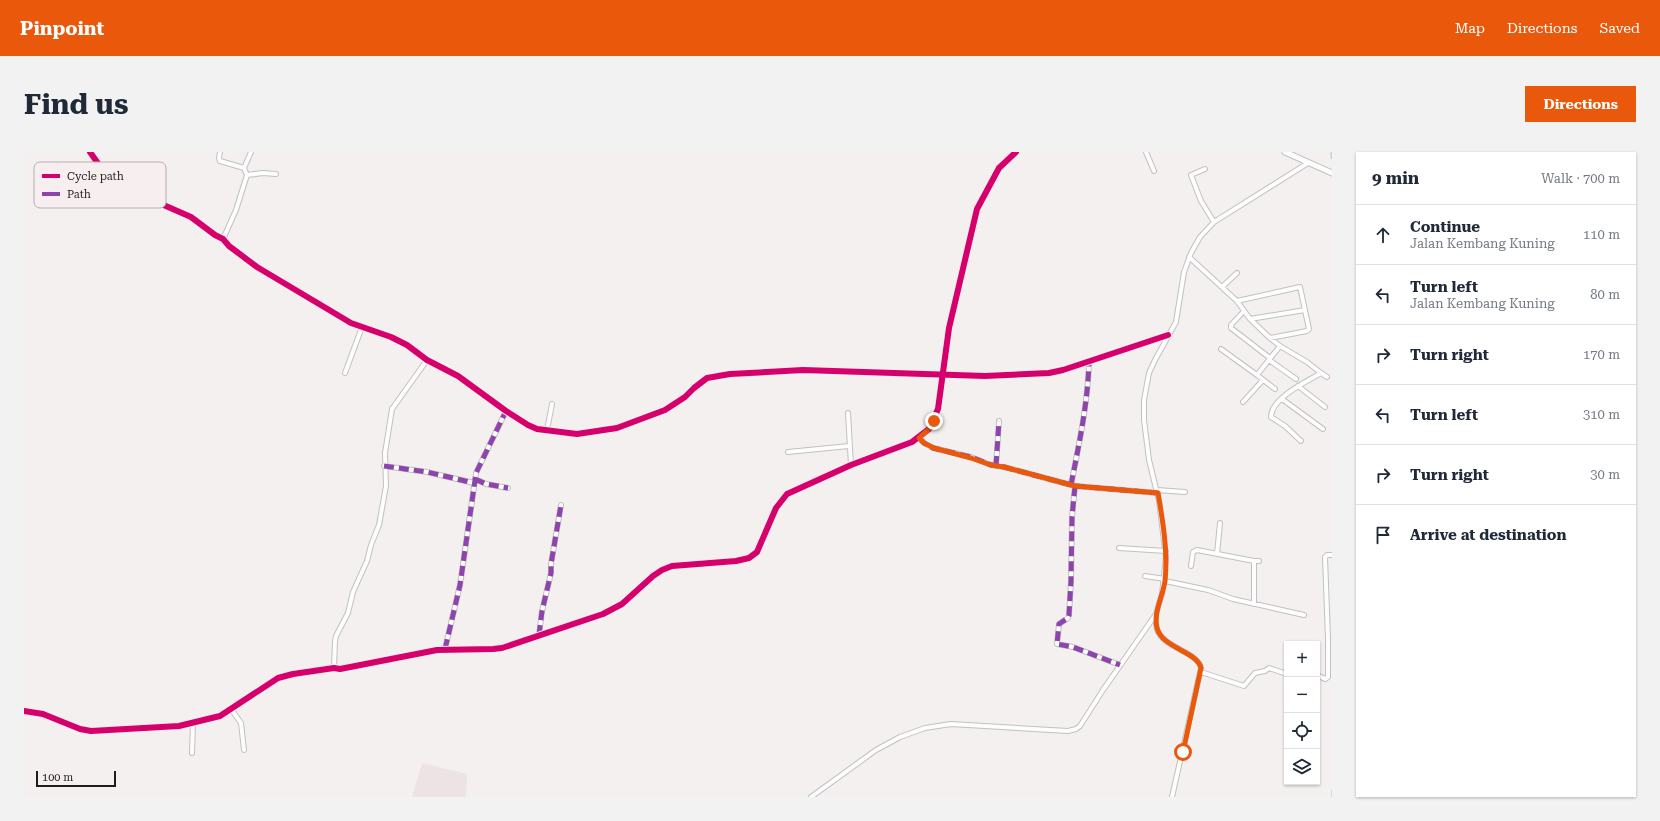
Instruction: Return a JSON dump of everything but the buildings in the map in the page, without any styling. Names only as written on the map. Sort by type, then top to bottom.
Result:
[{"type":"street","points":[[90,152],[97,162]]},
{"type":"street","points":[[220,152],[219,158],[221,162],[244,168]]},
{"type":"street","points":[[223,239],[236,210],[247,175],[244,168],[251,152]]},
{"type":"street","points":[[24,711],[43,714],[80,729],[90,731],[169,727],[193,723],[220,716],[278,678],[293,674],[334,668],[340,669],[420,652],[445,649],[493,649],[513,645],[539,635],[597,617],[616,608],[653,576],[672,566],[736,561],[749,558],[757,552],[776,508],[787,494],[852,465],[912,442],[929,429],[936,416],[950,322],[977,208],[999,168],[1016,152]]},
{"type":"street","points":[[1146,152],[1154,171]]},
{"type":"street","points":[[1285,152],[1332,173]]},
{"type":"street","points":[[810,797],[876,750],[900,737],[925,728],[951,724],[1068,731],[1076,729],[1156,614],[1160,603],[1165,580],[1166,551],[1157,491],[1146,441],[1144,406],[1147,382],[1152,366],[1177,318],[1182,284],[1189,257],[1200,237],[1214,222],[1308,162]]},
{"type":"street","points":[[1205,169],[1191,175],[1201,201],[1214,222]]},
{"type":"street","points":[[247,175],[263,173],[276,174]]},
{"type":"street","points":[[166,206],[185,214],[223,239],[229,246],[257,267],[345,319],[400,341],[415,350],[427,360],[458,376],[506,411],[537,429],[581,434],[617,428],[665,410],[685,397],[701,381],[721,375],[803,370],[985,376],[1049,374],[1168,336]]},
{"type":"street","points":[[1189,257],[1222,287],[1237,302],[1250,319],[1270,338],[1327,377]]},
{"type":"street","points":[[1222,287],[1237,273]]},
{"type":"street","points":[[1237,302],[1299,286],[1310,327],[1307,331],[1270,338]]},
{"type":"street","points":[[1250,319],[1305,310]]},
{"type":"street","points":[[1244,311],[1231,325],[1231,328],[1296,379]]},
{"type":"street","points":[[345,373],[362,327]]},
{"type":"street","points":[[1258,375],[1280,346]]},
{"type":"street","points":[[1221,349],[1275,389]]},
{"type":"street","points":[[334,668],[336,636],[348,613],[353,592],[367,561],[371,545],[379,525],[386,486],[384,466],[392,409],[427,360]]},
{"type":"street","points":[[1088,361],[1088,382],[1073,485],[1069,615],[1068,618],[1059,624],[1057,644],[1074,647],[1120,664]]},
{"type":"street","points":[[1301,441],[1285,426],[1271,417],[1275,406],[1282,399],[1298,386],[1321,373]]},
{"type":"street","points":[[1243,402],[1263,380]]},
{"type":"street","points":[[1298,386],[1325,407]]},
{"type":"street","points":[[1282,399],[1323,429]]},
{"type":"street","points":[[547,430],[552,404]]},
{"type":"street","points":[[445,649],[460,585],[475,481],[484,456],[506,411]]},
{"type":"street","points":[[848,413],[849,446],[852,465]]},
{"type":"street","points":[[996,466],[999,421]]},
{"type":"street","points":[[919,438],[928,446],[996,466],[1073,485],[1185,492]]},
{"type":"street","points":[[788,452],[849,446]]},
{"type":"street","points":[[384,466],[427,472],[508,488]]},
{"type":"street","points":[[539,635],[542,611],[551,573],[550,564],[561,505]]},
{"type":"street","points":[[1217,554],[1220,523]]},
{"type":"street","points":[[1119,548],[1166,551]]},
{"type":"street","points":[[1191,566],[1195,550],[1205,550],[1217,554],[1254,561],[1259,560]]},
{"type":"street","points":[[1320,676],[1325,679],[1328,677],[1329,652],[1325,557],[1327,555],[1332,555]]},
{"type":"street","points":[[1254,561],[1254,604]]},
{"type":"street","points":[[1145,576],[1201,588],[1254,604],[1304,615]]},
{"type":"street","points":[[1156,614],[1158,632],[1177,649],[1197,660],[1200,663],[1201,672],[1172,797]]},
{"type":"street","points":[[1201,672],[1244,686],[1254,674],[1265,671],[1268,668],[1284,673]]},
{"type":"street","points":[[231,709],[241,723],[244,750]]},
{"type":"street","points":[[192,753],[193,723]]},
{"type":"shaded area","points":[[422,763],[467,774],[466,797],[412,797]]},
{"type":"railway","points":[[1331,152],[1332,166]]},
{"type":"railway","points":[[1332,785],[1332,797]]},
{"type":"marked path","points":[[1071,485],[1085,408],[1089,361]]},
{"type":"marked path","points":[[445,649],[460,585],[476,473],[506,411]]},
{"type":"marked path","points":[[996,466],[999,421]]},
{"type":"marked path","points":[[919,438],[933,448],[971,457],[991,465],[1004,467],[1075,486],[1072,517],[1069,615],[1068,618],[1059,624],[1057,644],[1073,647],[1120,665]]},
{"type":"marked path","points":[[384,466],[427,472],[474,483]]},
{"type":"marked path","points":[[475,479],[486,484],[508,488]]},
{"type":"marked path","points":[[1075,486],[1158,493]]},
{"type":"marked path","points":[[539,635],[542,611],[551,573],[551,564],[561,505]]},
{"type":"cycle path","points":[[90,152],[97,162]]},
{"type":"cycle path","points":[[24,711],[43,714],[80,729],[91,731],[179,726],[220,716],[278,678],[293,674],[334,668],[340,669],[437,650],[502,648],[603,614],[622,604],[653,576],[672,566],[736,561],[749,558],[757,552],[776,508],[787,494],[851,465],[912,442],[929,429],[938,409],[949,328],[977,209],[999,168],[1016,152]]},
{"type":"cycle path","points":[[166,206],[191,217],[215,235],[223,239],[229,246],[257,267],[351,323],[391,337],[407,345],[427,360],[458,376],[506,411],[537,429],[577,434],[617,428],[665,410],[685,397],[707,378],[730,374],[803,370],[985,376],[1049,373],[1063,370],[1168,335]]},
{"type":"route","points":[[934,421],[929,429],[919,438],[928,446],[934,448],[951,451],[991,465],[1004,467],[1075,486],[1158,493],[1166,557],[1165,581],[1159,608],[1156,614],[1157,628],[1158,632],[1177,649],[1197,660],[1200,663],[1201,668],[1183,752]]}]
